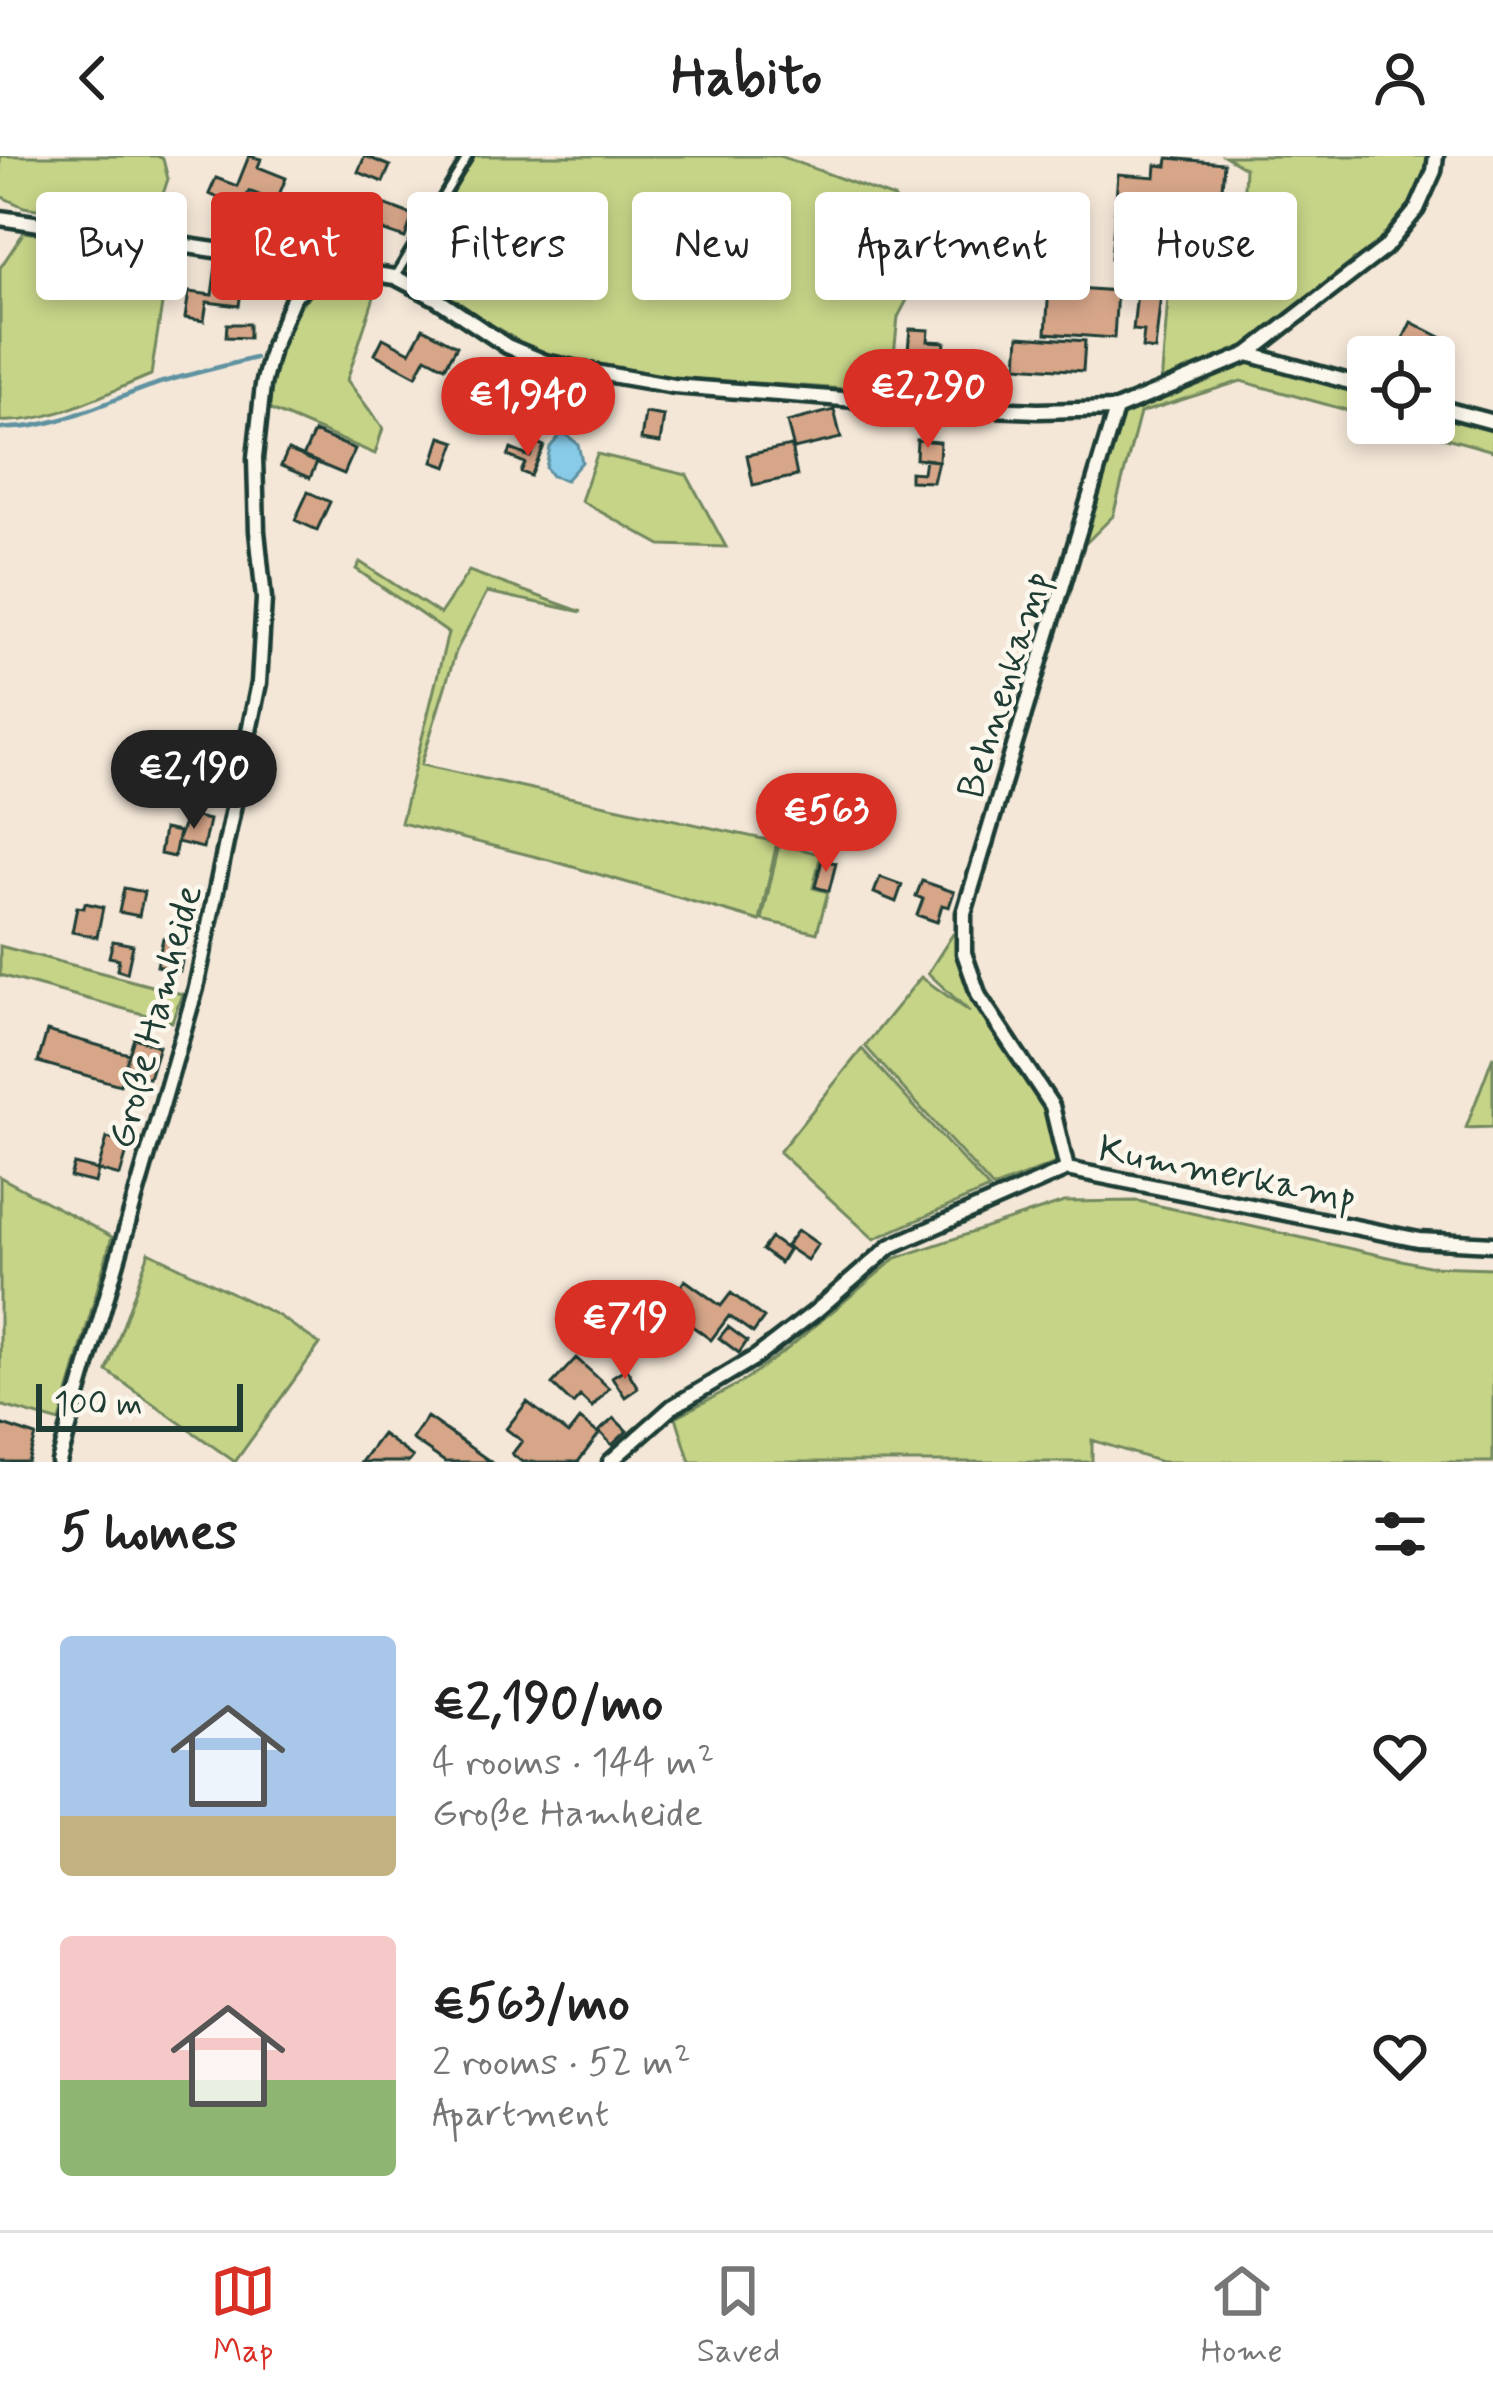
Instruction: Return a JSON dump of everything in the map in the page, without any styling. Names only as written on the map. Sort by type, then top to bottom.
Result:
[{"type":"street","points":[[383,275],[437,299],[507,346],[545,362],[594,372],[674,386],[947,407],[1116,409],[1248,354],[1385,248],[1417,209],[1435,171],[1436,156]]},
{"type":"street","points":[[0,218],[211,249]]},
{"type":"street","name":"Große Hamheide","points":[[59,1462],[190,1010],[222,868],[259,683],[264,599],[256,480],[260,406],[272,347],[292,300]]},
{"type":"street","points":[[1248,354],[1347,381]]},
{"type":"street","name":"Behnenkamp","points":[[1066,1169],[1052,1106],[979,996],[964,953],[964,914],[1116,409]]},
{"type":"street","points":[[1455,412],[1493,422]]},
{"type":"street","name":"Kummerkamp","points":[[610,1462],[671,1407],[756,1357],[891,1246],[1066,1169],[1420,1240],[1493,1244]]},
{"type":"lane","points":[[395,277],[468,156]]},
{"type":"green space","points":[[0,156],[157,156],[163,159],[168,179],[164,192],[36,192],[36,209],[0,196]]},
{"type":"green space","points":[[475,156],[780,156],[878,192],[815,192],[815,300],[907,300],[898,317],[890,392],[665,377],[538,353],[451,300],[608,300],[608,192],[453,192]]},
{"type":"green space","points":[[1225,156],[1429,156],[1411,208],[1377,246],[1244,352],[1161,386],[1168,300],[1297,300],[1297,192],[1244,192],[1245,168]]},
{"type":"green space","points":[[24,232],[36,234],[36,300],[163,300],[151,375],[58,413],[0,421],[0,268]]},
{"type":"green space","points":[[306,300],[373,300],[347,380],[383,428],[375,454],[266,408],[279,346]]},
{"type":"green space","points":[[1247,359],[1347,386],[1347,410],[1241,381],[1140,413],[1113,516],[1082,547],[1119,412]]},
{"type":"green space","points":[[1455,416],[1493,426],[1493,451],[1455,440]]},
{"type":"green space","points":[[597,454],[687,475],[726,547],[661,545],[581,501]]},
{"type":"green space","points":[[360,562],[440,614],[469,571],[582,612],[487,592],[456,651],[421,765],[777,842],[760,921],[401,823],[448,633],[356,569]]},
{"type":"green space","points":[[779,844],[821,854],[813,888],[828,892],[817,933],[762,920]]},
{"type":"green space","points":[[953,934],[959,934],[957,960],[992,1022],[987,1025],[1046,1108],[1056,1163],[993,1188],[865,1046],[921,977],[970,1012],[928,973]]},
{"type":"green space","points":[[0,946],[182,994],[172,1022],[0,975]]},
{"type":"green space","points":[[862,1049],[989,1189],[874,1239],[779,1152]]},
{"type":"green space","points":[[1493,1056],[1493,1127],[1466,1128]]},
{"type":"green space","points":[[0,1177],[112,1237],[60,1422],[0,1405]]},
{"type":"green space","points":[[1138,1201],[1428,1266],[1493,1268],[1493,1462],[1161,1462],[1092,1440],[1092,1462],[690,1462],[676,1417],[742,1382],[896,1258],[1064,1202]]},
{"type":"green space","points":[[149,1252],[279,1316],[320,1344],[235,1462],[107,1371]]},
{"type":"water","points":[[563,432],[578,444],[582,462],[566,480],[552,476],[546,468],[550,447]]},
{"type":"building","points":[[249,156],[261,159],[258,167],[286,178],[280,192],[209,194],[216,178],[237,186]]},
{"type":"building","points":[[365,156],[390,166],[383,182],[358,172]]},
{"type":"building","points":[[1168,158],[1224,163],[1222,192],[1116,192],[1118,174],[1155,177],[1156,165],[1167,166]]},
{"type":"building","points":[[383,204],[407,213],[405,238],[383,230]]},
{"type":"building","points":[[1090,289],[1114,291],[1114,338],[1046,333],[1048,300],[1090,300]]},
{"type":"building","points":[[189,292],[211,295],[211,300],[240,300],[239,306],[207,302],[204,321],[185,318]]},
{"type":"building","points":[[1136,300],[1160,300],[1155,350],[1142,348],[1144,331],[1133,330]]},
{"type":"building","points":[[1411,322],[1438,336],[1404,336]]},
{"type":"building","points":[[227,324],[249,324],[249,338],[226,337]]},
{"type":"building","points":[[423,328],[457,346],[445,367],[426,357],[416,376],[375,354],[383,338],[410,352]]},
{"type":"building","points":[[910,329],[929,330],[928,341],[945,342],[941,382],[926,380],[928,362],[907,360]]},
{"type":"building","points":[[1019,336],[1085,341],[1083,371],[1017,366]]},
{"type":"building","points":[[556,384],[602,392],[598,418],[568,414],[565,432],[548,429]]},
{"type":"building","points":[[834,410],[841,438],[794,449],[787,422]]},
{"type":"building","points":[[645,413],[664,416],[660,443],[641,440]]},
{"type":"building","points":[[314,432],[355,449],[344,474],[303,457]]},
{"type":"building","points":[[441,437],[456,442],[447,467],[433,462]]},
{"type":"building","points":[[917,440],[940,442],[939,461],[916,459]]},
{"type":"building","points":[[537,443],[544,446],[531,476],[521,472],[525,463],[508,456],[511,449],[530,457]]},
{"type":"building","points":[[791,446],[797,476],[753,485],[747,455]]},
{"type":"building","points":[[288,450],[317,462],[310,478],[281,466]]},
{"type":"building","points":[[925,459],[938,461],[933,482],[910,481],[910,472],[923,473]]},
{"type":"building","points":[[308,492],[330,502],[317,530],[295,520]]},
{"type":"building","points":[[187,815],[209,820],[203,848],[177,842]]},
{"type":"building","points":[[164,829],[179,832],[174,857],[160,854]]},
{"type":"building","points":[[822,860],[836,863],[829,891],[815,887]]},
{"type":"building","points":[[880,877],[902,885],[896,902],[874,893]]},
{"type":"building","points":[[922,881],[954,892],[949,907],[942,905],[937,922],[917,915],[923,899],[916,896]]},
{"type":"building","points":[[124,888],[144,892],[139,916],[119,912]]},
{"type":"building","points":[[85,903],[103,907],[97,937],[72,932],[77,907],[84,908]]},
{"type":"building","points":[[163,938],[186,943],[180,971],[157,966]]},
{"type":"building","points":[[113,941],[133,945],[127,973],[117,970],[119,959],[109,957]]},
{"type":"building","points":[[47,1031],[129,1054],[120,1085],[38,1062]]},
{"type":"building","points":[[134,1038],[159,1046],[149,1078],[124,1070]]},
{"type":"building","points":[[107,1138],[129,1144],[120,1176],[98,1170]]},
{"type":"building","points":[[74,1164],[98,1170],[95,1183],[70,1177]]},
{"type":"building","points":[[798,1230],[818,1244],[807,1260],[786,1246]]},
{"type":"building","points":[[771,1238],[788,1250],[780,1263],[762,1250]]},
{"type":"building","points":[[685,1280],[721,1306],[731,1293],[764,1318],[753,1333],[729,1316],[711,1340],[666,1307]]},
{"type":"building","points":[[601,1308],[627,1323],[613,1346],[587,1330]]},
{"type":"building","points":[[728,1327],[747,1341],[739,1353],[719,1338]]},
{"type":"building","points":[[576,1358],[609,1388],[592,1407],[580,1396],[573,1404],[552,1384]]},
{"type":"building","points":[[626,1368],[638,1388],[625,1397],[612,1377]]},
{"type":"building","points":[[527,1402],[568,1434],[580,1419],[599,1434],[578,1462],[522,1462],[512,1454],[522,1441],[506,1429]]},
{"type":"building","points":[[427,1417],[491,1462],[445,1462],[412,1439]]},
{"type":"building","points":[[614,1418],[627,1431],[612,1445],[599,1431]]},
{"type":"building","points":[[0,1424],[36,1436],[28,1462],[0,1462]]},
{"type":"building","points":[[382,1434],[413,1457],[409,1462],[361,1462]]},
{"type":"waterway","points":[[0,428],[62,419],[163,382],[255,358]]}]
